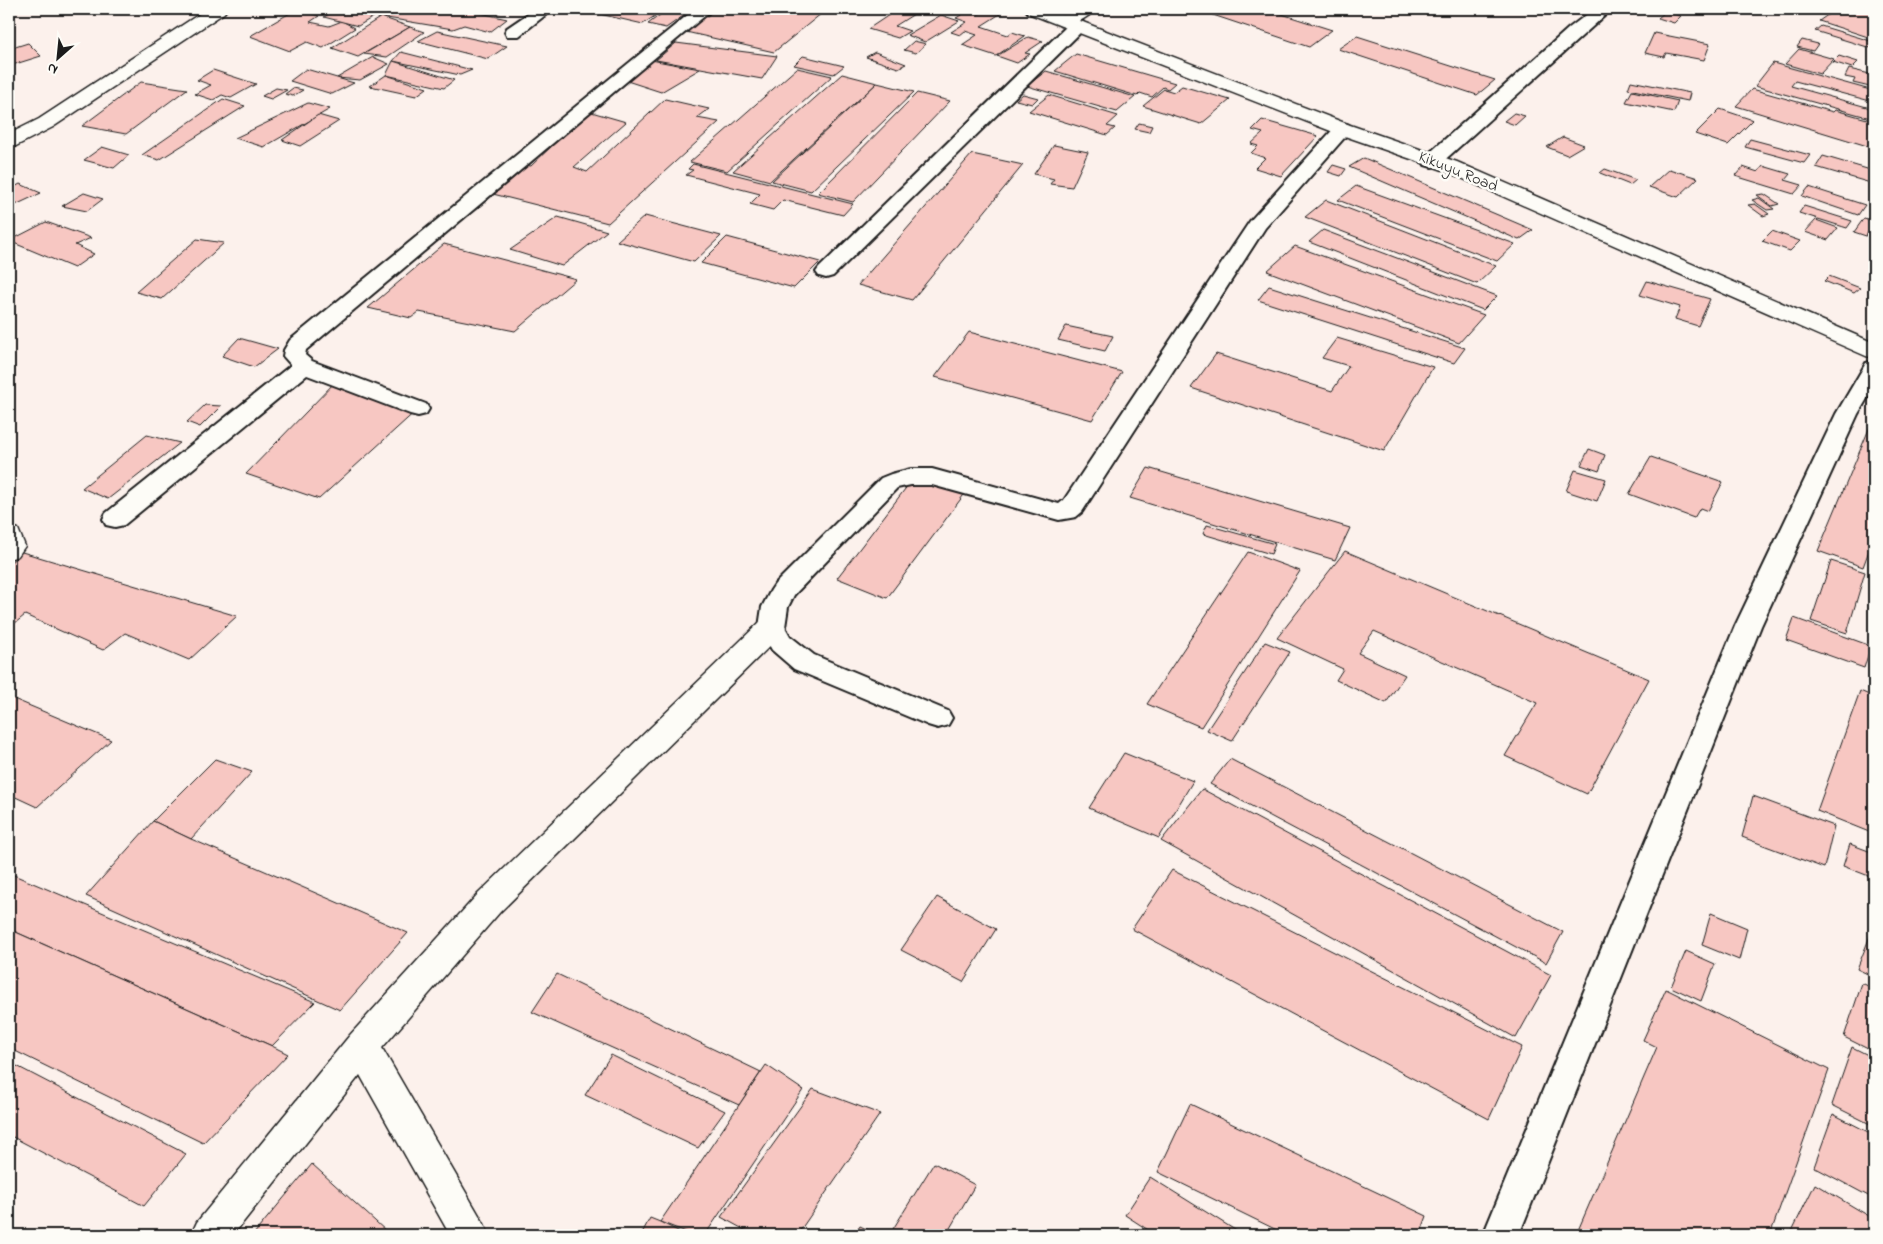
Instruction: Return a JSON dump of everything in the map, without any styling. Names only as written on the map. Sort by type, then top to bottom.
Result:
[{"type":"street","points":[[9,142],[46,123],[218,9]]},
{"type":"street","name":"Kikuyu Road","points":[[1034,9],[1076,18],[1343,129],[1432,160],[1874,351]]},
{"type":"street","points":[[9,534],[12,546],[9,550]]},
{"type":"street","points":[[210,1235],[362,1046],[489,902],[772,627]]},
{"type":"street","points":[[362,1046],[470,1235]]},
{"type":"lane","points":[[513,32],[545,9]]},
{"type":"lane","points":[[418,409],[304,366],[294,356],[294,350],[705,9]]},
{"type":"lane","points":[[1432,160],[1575,32],[1604,9]]},
{"type":"lane","points":[[826,272],[1076,18]]},
{"type":"lane","points":[[938,718],[804,662],[781,643],[772,627],[775,607],[784,590],[889,483],[900,478],[932,477],[1059,512],[1067,511],[1073,506],[1257,225],[1343,129]]},
{"type":"lane","points":[[115,519],[304,366]]},
{"type":"lane","points":[[1500,1235],[1748,626],[1847,414],[1874,368]]},
{"type":"building","points":[[297,9],[319,16],[310,22],[329,26],[342,21],[355,28],[323,48],[307,42],[290,51],[250,36]]},
{"type":"building","points":[[337,9],[387,9],[358,26],[324,17]]},
{"type":"building","points":[[395,9],[463,9],[507,19],[490,32],[464,25],[453,29],[381,17]]},
{"type":"building","points":[[480,9],[506,9],[498,13]]},
{"type":"building","points":[[665,9],[643,24],[582,10]]},
{"type":"building","points":[[668,9],[693,9],[666,28],[648,24]]},
{"type":"building","points":[[716,9],[827,9],[774,52],[686,32]]},
{"type":"building","points":[[869,9],[922,9],[895,26],[910,31],[898,38],[868,29],[889,15]]},
{"type":"building","points":[[987,9],[1000,14],[981,26],[1008,35],[1012,32],[1025,36],[996,56],[962,45],[977,35],[965,31],[960,35],[951,32],[967,22],[956,18],[968,11],[979,14]]},
{"type":"building","points":[[1210,9],[1266,9],[1332,30],[1309,47],[1204,12]]},
{"type":"building","points":[[1410,9],[1433,9],[1423,14]]},
{"type":"building","points":[[1836,9],[1874,9],[1874,32],[1868,37],[1819,21]]},
{"type":"building","points":[[1665,12],[1681,16],[1674,23],[1658,18]]},
{"type":"building","points":[[941,15],[959,21],[925,42],[907,35]]},
{"type":"building","points":[[381,17],[410,27],[358,57],[332,48]]},
{"type":"building","points":[[1821,26],[1874,42],[1874,49],[1815,31]]},
{"type":"building","points":[[410,27],[424,32],[387,57],[364,54]]},
{"type":"building","points":[[437,31],[507,46],[488,59],[418,41]]},
{"type":"building","points":[[1654,33],[1710,44],[1704,60],[1666,53],[1664,57],[1645,53]]},
{"type":"building","points":[[1357,36],[1495,80],[1477,95],[1338,49]]},
{"type":"building","points":[[1028,37],[1043,41],[1025,53],[1030,54],[1017,63],[997,56]]},
{"type":"building","points":[[1802,40],[1818,44],[1813,51],[1797,47]]},
{"type":"building","points":[[914,41],[926,44],[916,53],[904,50]]},
{"type":"building","points":[[28,43],[41,56],[9,66],[9,49]]},
{"type":"building","points":[[676,43],[777,56],[762,79],[656,60]]},
{"type":"building","points":[[1799,49],[1834,59],[1820,74],[1785,64]]},
{"type":"building","points":[[401,52],[472,70],[460,75],[393,61]]},
{"type":"building","points":[[875,52],[906,64],[898,68],[866,57]]},
{"type":"building","points":[[1076,54],[1175,83],[1168,89],[1163,87],[1152,97],[1140,93],[1137,96],[1055,71]]},
{"type":"building","points":[[803,56],[844,66],[834,74],[794,65]]},
{"type":"building","points":[[1839,56],[1858,62],[1852,68],[1833,62]]},
{"type":"building","points":[[373,57],[389,64],[360,80],[337,78]]},
{"type":"building","points":[[651,60],[700,69],[661,92],[627,81]]},
{"type":"building","points":[[393,61],[454,80],[444,88],[386,75]]},
{"type":"building","points":[[1773,63],[1874,91],[1874,102],[1795,81],[1791,86],[1874,109],[1874,119],[1755,86]]},
{"type":"building","points":[[797,68],[832,76],[727,171],[690,162]]},
{"type":"building","points":[[306,69],[354,83],[332,94],[290,81]]},
{"type":"building","points":[[1849,69],[1874,75],[1874,88],[1853,83],[1855,79],[1845,77]]},
{"type":"building","points":[[213,70],[256,84],[231,98],[222,95],[213,100],[195,94],[211,85],[197,80]]},
{"type":"building","points":[[1046,71],[1135,97],[1117,112],[1027,86]]},
{"type":"building","points":[[842,74],[877,83],[770,181],[733,171]]},
{"type":"building","points":[[386,75],[427,88],[416,96],[370,86]]},
{"type":"building","points":[[1631,81],[1690,93],[1688,101],[1628,89]]},
{"type":"building","points":[[141,82],[187,89],[126,134],[82,126]]},
{"type":"building","points":[[877,83],[914,92],[811,191],[772,181]]},
{"type":"building","points":[[1182,86],[1230,100],[1201,124],[1143,106],[1164,89],[1174,92]]},
{"type":"building","points":[[276,88],[287,90],[271,99],[262,96]]},
{"type":"building","points":[[293,88],[303,90],[293,96],[285,94]]},
{"type":"building","points":[[1752,89],[1833,112],[1835,110],[1874,121],[1874,148],[1736,106]]},
{"type":"building","points":[[1632,91],[1678,101],[1674,112],[1626,102]]},
{"type":"building","points":[[917,93],[950,101],[853,202],[818,193]]},
{"type":"building","points":[[1023,94],[1038,98],[1032,104],[1016,100]]},
{"type":"building","points":[[1049,95],[1118,116],[1107,126],[1115,128],[1107,135],[1029,111]]},
{"type":"building","points":[[223,99],[245,106],[159,160],[142,155]]},
{"type":"building","points":[[665,99],[709,109],[697,118],[719,122],[608,223],[489,193],[516,164],[531,166],[588,111],[626,122],[574,167],[587,172]]},
{"type":"building","points":[[308,103],[330,109],[264,147],[235,138]]},
{"type":"building","points":[[1720,109],[1753,120],[1728,145],[1695,134]]},
{"type":"building","points":[[1514,113],[1525,116],[1515,125],[1504,121]]},
{"type":"building","points":[[318,115],[339,121],[300,146],[282,140]]},
{"type":"building","points":[[1262,120],[1318,136],[1281,176],[1255,168],[1265,158],[1251,153],[1258,146],[1251,144],[1263,133],[1252,130]]},
{"type":"building","points":[[1139,123],[1152,126],[1149,132],[1135,129]]},
{"type":"building","points":[[1563,137],[1584,145],[1567,155],[1547,147]]},
{"type":"building","points":[[1750,139],[1810,155],[1804,163],[1745,147]]},
{"type":"building","points":[[1054,145],[1088,152],[1072,187],[1050,184],[1054,179],[1034,174]]},
{"type":"building","points":[[102,147],[129,155],[114,168],[84,160]]},
{"type":"building","points":[[972,154],[1023,165],[912,300],[858,285]]},
{"type":"building","points":[[1823,156],[1874,171],[1874,184],[1816,167]]},
{"type":"building","points":[[1364,158],[1533,230],[1519,240],[1349,167]]},
{"type":"building","points":[[693,164],[853,204],[843,215],[783,200],[773,210],[750,204],[760,194],[686,175],[693,170],[688,169]]},
{"type":"building","points":[[1333,165],[1346,169],[1341,176],[1328,172]]},
{"type":"building","points":[[1763,166],[1790,174],[1785,180],[1802,185],[1794,194],[1735,176],[1743,167],[1758,172]]},
{"type":"building","points":[[1605,169],[1636,180],[1630,185],[1600,173]]},
{"type":"building","points":[[1669,169],[1698,178],[1678,197],[1649,187]]},
{"type":"building","points":[[20,184],[41,193],[9,208],[9,190]]},
{"type":"building","points":[[1356,186],[1515,244],[1497,261],[1338,200]]},
{"type":"building","points":[[1809,187],[1865,205],[1858,215],[1802,196]]},
{"type":"building","points":[[84,193],[103,199],[87,211],[62,206]]},
{"type":"building","points":[[1764,194],[1779,204],[1772,206],[1757,195]]},
{"type":"building","points":[[1759,198],[1774,209],[1767,210],[1752,200]]},
{"type":"building","points":[[1326,200],[1496,266],[1477,284],[1305,217]]},
{"type":"building","points":[[1755,204],[1769,214],[1763,216],[1748,205]]},
{"type":"building","points":[[1804,206],[1852,221],[1847,228],[1799,213]]},
{"type":"building","points":[[645,216],[721,236],[694,262],[617,241]]},
{"type":"building","points":[[558,217],[607,231],[562,266],[510,250]]},
{"type":"building","points":[[1864,218],[1874,221],[1866,236],[1854,232]]},
{"type":"building","points":[[1816,220],[1838,228],[1828,240],[1805,232]]},
{"type":"building","points":[[46,222],[91,238],[75,245],[94,254],[74,268],[9,241]]},
{"type":"building","points":[[1323,230],[1497,296],[1483,310],[1309,242]]},
{"type":"building","points":[[1772,231],[1800,241],[1790,251],[1762,241]]},
{"type":"building","points":[[727,237],[820,262],[794,288],[701,263]]},
{"type":"building","points":[[197,239],[224,243],[162,299],[136,292]]},
{"type":"building","points":[[444,244],[576,279],[515,331],[419,312],[411,318],[368,308]]},
{"type":"building","points":[[1295,246],[1484,315],[1459,343],[1267,271]]},
{"type":"building","points":[[1829,276],[1860,288],[1854,293],[1824,281]]},
{"type":"building","points":[[1647,281],[1710,299],[1698,326],[1675,319],[1680,307],[1640,295]]},
{"type":"building","points":[[1269,286],[1465,348],[1454,363],[1258,300]]},
{"type":"building","points":[[1066,326],[1113,336],[1105,351],[1058,340]]},
{"type":"building","points":[[969,332],[1122,372],[1092,420],[935,377]]},
{"type":"building","points":[[239,338],[278,349],[254,367],[222,356]]},
{"type":"building","points":[[1337,338],[1433,367],[1384,451],[1191,388],[1216,354],[1332,391],[1349,366],[1322,358]]},
{"type":"building","points":[[338,379],[418,409],[319,499],[246,474]]},
{"type":"building","points":[[205,405],[221,406],[200,427],[187,422]]},
{"type":"building","points":[[1874,417],[1874,537],[1863,567],[1818,551]]},
{"type":"building","points":[[147,435],[180,443],[108,499],[82,488]]},
{"type":"building","points":[[1589,449],[1605,455],[1599,471],[1581,465]]},
{"type":"building","points":[[1651,457],[1723,482],[1708,511],[1700,508],[1694,518],[1629,494]]},
{"type":"building","points":[[1148,468],[1350,528],[1335,560],[1130,498]]},
{"type":"building","points":[[1575,470],[1606,479],[1597,501],[1566,491]]},
{"type":"building","points":[[915,476],[969,488],[887,598],[837,578]]},
{"type":"building","points":[[1207,525],[1275,544],[1271,554],[1203,534]]},
{"type":"building","points":[[1345,551],[1649,679],[1587,794],[1505,756],[1537,703],[1374,631],[1358,653],[1405,675],[1386,703],[1336,680],[1343,669],[1277,638]]},
{"type":"building","points":[[22,552],[237,616],[189,660],[125,633],[103,650],[25,615],[9,628],[9,564]]},
{"type":"building","points":[[1248,552],[1300,571],[1201,727],[1147,704]]},
{"type":"building","points":[[1831,561],[1865,572],[1847,633],[1811,621]]},
{"type":"building","points":[[1794,618],[1871,646],[1864,668],[1786,640]]},
{"type":"building","points":[[1265,642],[1290,652],[1232,741],[1207,730]]},
{"type":"building","points":[[1860,691],[1874,697],[1874,834],[1817,811]]},
{"type":"building","points":[[9,697],[111,740],[37,807],[9,794]]},
{"type":"building","points":[[1124,753],[1193,781],[1159,838],[1089,808]]},
{"type":"building","points":[[215,759],[252,772],[191,839],[153,821]]},
{"type":"building","points":[[1230,759],[1563,932],[1546,963],[1210,784]]},
{"type":"building","points":[[1202,789],[1551,975],[1516,1038],[1161,841]]},
{"type":"building","points":[[1753,796],[1834,826],[1824,868],[1742,837]]},
{"type":"building","points":[[153,821],[408,933],[340,1010],[86,896]]},
{"type":"building","points":[[1850,844],[1874,853],[1874,878],[1843,866]]},
{"type":"building","points":[[1172,870],[1522,1047],[1489,1119],[1132,929]]},
{"type":"building","points":[[9,873],[315,1002],[272,1046],[9,929]]},
{"type":"building","points":[[937,897],[996,929],[963,982],[901,950]]},
{"type":"building","points":[[1711,913],[1747,928],[1739,960],[1702,945]]},
{"type":"building","points":[[1874,926],[1874,977],[1857,969]]},
{"type":"building","points":[[9,929],[288,1054],[203,1143],[9,1048]]},
{"type":"building","points":[[1686,951],[1715,964],[1701,1001],[1671,987]]},
{"type":"building","points":[[557,974],[761,1072],[739,1105],[532,1012]]},
{"type":"building","points":[[1862,983],[1874,989],[1874,1052],[1844,1037]]},
{"type":"building","points":[[1666,989],[1829,1070],[1770,1235],[1576,1235],[1657,1047],[1643,1040]]},
{"type":"building","points":[[1852,1047],[1874,1058],[1874,1126],[1832,1105]]},
{"type":"building","points":[[611,1055],[725,1111],[698,1148],[585,1095]]},
{"type":"building","points":[[9,1062],[186,1154],[144,1206],[9,1135]]},
{"type":"building","points":[[766,1065],[803,1090],[705,1235],[694,1235],[660,1222]]},
{"type":"building","points":[[813,1089],[880,1114],[797,1235],[754,1235],[721,1217]]},
{"type":"building","points":[[1190,1104],[1427,1216],[1420,1235],[1287,1235],[1158,1172]]},
{"type":"building","points":[[1833,1114],[1874,1135],[1874,1199],[1814,1167]]},
{"type":"building","points":[[934,1163],[975,1185],[946,1235],[905,1235],[893,1229]]},
{"type":"building","points":[[312,1164],[386,1231],[382,1235],[253,1235]]},
{"type":"building","points":[[1150,1177],[1243,1235],[1156,1235],[1125,1215]]},
{"type":"building","points":[[1815,1184],[1874,1219],[1874,1235],[1790,1235]]},
{"type":"building","points":[[650,1218],[680,1232],[678,1235],[641,1235]]},
{"type":"building","points":[[860,1226],[879,1235],[854,1235]]}]
